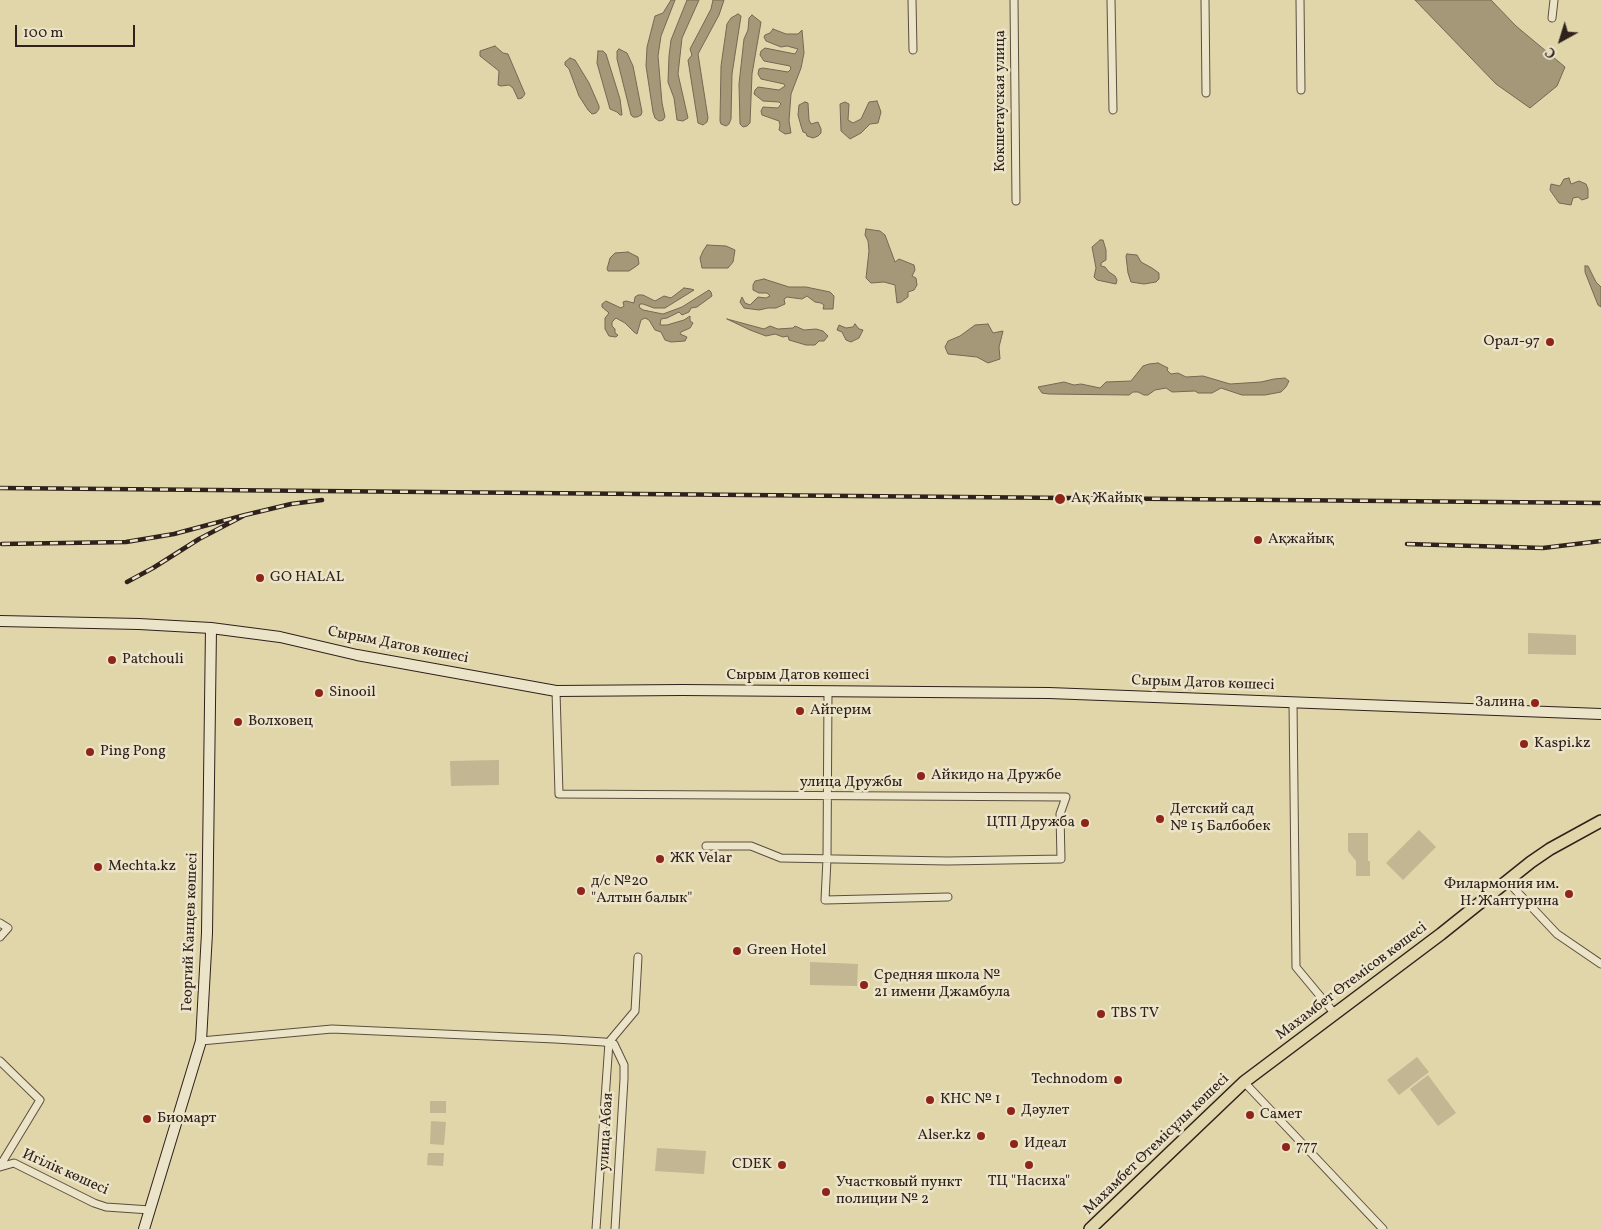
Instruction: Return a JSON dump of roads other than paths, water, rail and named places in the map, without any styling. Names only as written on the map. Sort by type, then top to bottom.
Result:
[{"type":"main road","name":"Сырым Датов көшесі","points":[[0,621],[139,624],[211,628],[280,637],[357,655],[556,691],[1049,693],[1601,714]]},
{"type":"main road","name":"Георгий Канцев көшесі","points":[[144,1229],[201,1041],[208,916],[211,628]]},
{"type":"main road","name":"Махамбет Өтемісов көшесі","points":[[1244,1082],[1550,849],[1601,821]]},
{"type":"main road","name":"Махамбет Өтемісұлы көшесі","points":[[1090,1229],[1244,1082]]},
{"type":"street","points":[[912,0],[913,50]]},
{"type":"street","name":"Кокшетауская улица","points":[[1014,0],[1016,201]]},
{"type":"street","points":[[1111,0],[1113,110]]},
{"type":"street","points":[[1205,0],[1206,93]]},
{"type":"street","points":[[1300,0],[1302,90]]},
{"type":"street","points":[[1552,18],[1554,0]]},
{"type":"street","name":"улица Дружбы","points":[[556,691],[559,794],[1066,797],[1060,814],[1061,860],[948,861],[781,858],[751,846],[706,846]]},
{"type":"street","points":[[828,692],[825,900],[948,897]]},
{"type":"street","points":[[1293,702],[1296,967],[1335,1014]]},
{"type":"street","points":[[1508,882],[1556,934],[1601,964]]},
{"type":"street","points":[[0,923],[8,928],[0,937]]},
{"type":"street","points":[[201,1041],[332,1029],[609,1042],[635,1011],[638,957]]},
{"type":"street","name":"улица Абая","points":[[596,1229],[609,1042]]},
{"type":"street","name":"улица Абая","points":[[609,1042],[616,1047],[624,1064],[614,1229]]},
{"type":"street","points":[[0,1061],[40,1100],[0,1167]]},
{"type":"street","points":[[1244,1082],[1382,1229]]},
{"type":"street","name":"Игілік көшесі","points":[[0,1167],[14,1163],[94,1204],[106,1207],[150,1210]]},
{"type":"railway","points":[[0,488],[1601,503]]},
{"type":"railway","points":[[245,515],[291,504],[322,500]]},
{"type":"railway","points":[[2,544],[126,542],[174,534],[245,515],[199,539],[127,582]]},
{"type":"railway","points":[[1407,544],[1543,548],[1601,541]]},
{"type":"place","name":"Орал-97","points":[[1550,342]]},
{"type":"place","name":"Ақ Жайық","points":[[1060,499]]},
{"type":"place","name":"Ақжайық","points":[[1258,540]]},
{"type":"place","name":"GO HALAL","points":[[260,578]]},
{"type":"place","name":"Patchouli","points":[[112,660]]},
{"type":"place","name":"Sinooil","points":[[319,693]]},
{"type":"place","name":"Залина","points":[[1535,703]]},
{"type":"place","name":"Айгерим","points":[[800,711]]},
{"type":"place","name":"Волховец","points":[[238,722]]},
{"type":"place","name":"Kaspi.kz","points":[[1524,744]]},
{"type":"place","name":"Ping Pong","points":[[90,752]]},
{"type":"place","name":"Айкидо на Дружбе","points":[[921,776]]},
{"type":"place","name":"Детский сад № 15 Балбобек","points":[[1160,819]]},
{"type":"place","name":"ЦТП Дружба","points":[[1085,823]]},
{"type":"place","name":"ЖК Velar","points":[[660,859]]},
{"type":"place","name":"Mechta.kz","points":[[98,867]]},
{"type":"place","name":"д/с №20 \"Алтын балык\"","points":[[581,891]]},
{"type":"place","name":"Филармония им. Н. Жантурина","points":[[1569,894]]},
{"type":"place","name":"Green Hotel","points":[[737,951]]},
{"type":"place","name":"Средняя школа № 21 имени Джамбула","points":[[864,985]]},
{"type":"place","name":"TBS TV","points":[[1101,1014]]},
{"type":"place","name":"Technodom","points":[[1118,1080]]},
{"type":"place","name":"КНС № 1","points":[[930,1100]]},
{"type":"place","name":"Дәулет","points":[[1011,1111]]},
{"type":"place","name":"Самет","points":[[1250,1115]]},
{"type":"place","name":"Биомарт","points":[[147,1119]]},
{"type":"place","name":"Alser.kz","points":[[981,1136]]},
{"type":"place","name":"Идеал","points":[[1014,1144]]},
{"type":"place","name":"777","points":[[1286,1147]]},
{"type":"place","name":"CDEK","points":[[782,1165]]},
{"type":"place","name":"ТЦ \"Насиха\"","points":[[1029,1165]]},
{"type":"place","name":"Участковый пункт полиции № 2","points":[[826,1192]]}]
